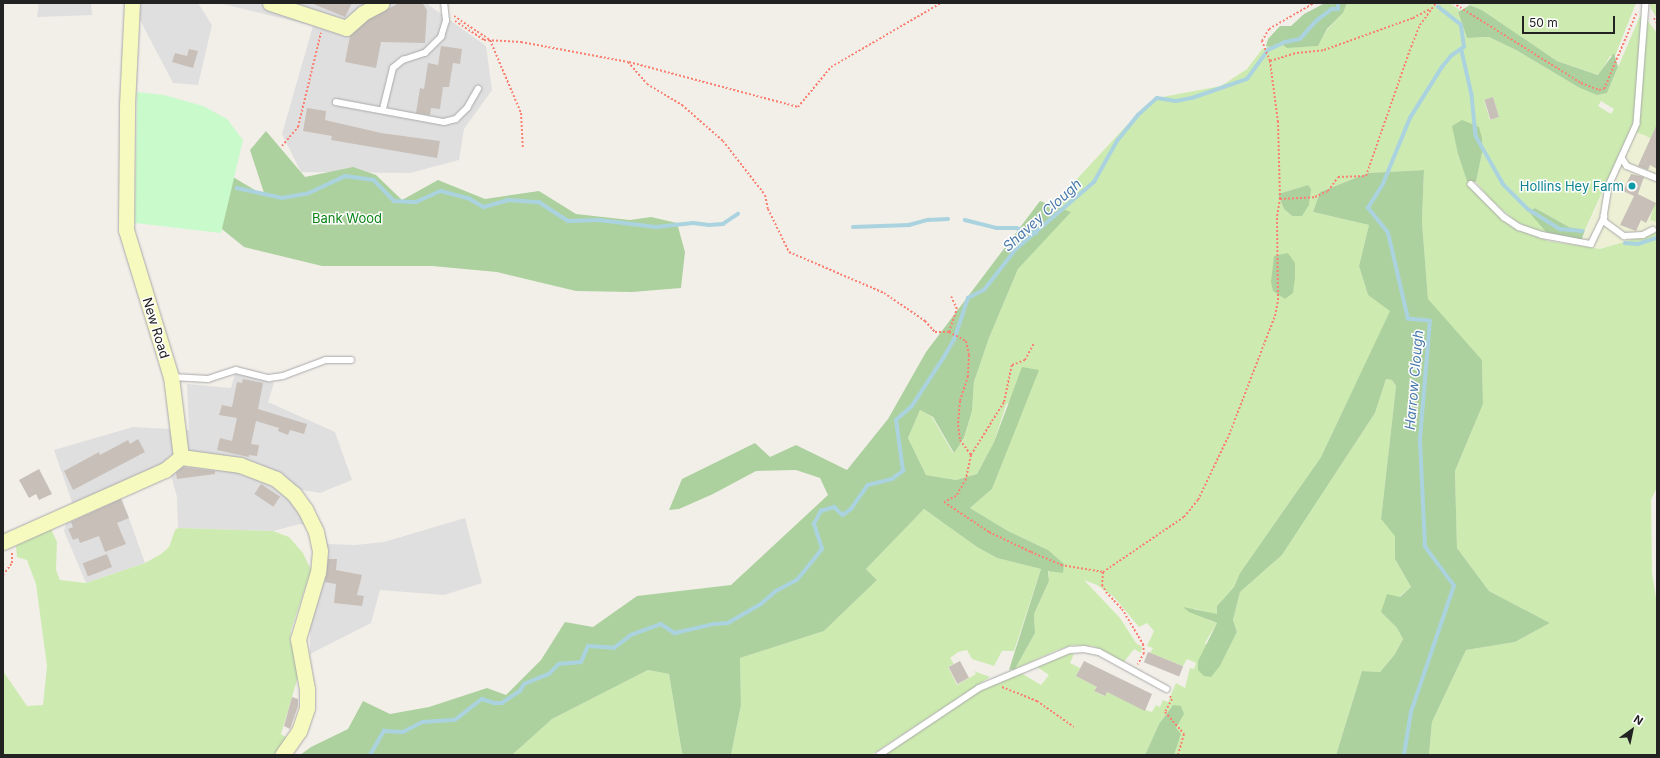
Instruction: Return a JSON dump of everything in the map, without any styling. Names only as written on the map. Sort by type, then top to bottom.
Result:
[{"type":"street","name":"New Road","points":[[132,3],[127,105],[126,230],[172,377],[181,457]]},
{"type":"street","points":[[270,3],[346,28],[364,13],[382,3]]},
{"type":"street","points":[[6,542],[99,498],[165,470],[181,457],[240,466],[276,479],[294,494],[305,509],[317,537],[318,572],[298,639],[307,690],[307,708],[299,731],[282,755]]},
{"type":"lane","points":[[383,110],[393,68],[403,60],[425,53],[435,45],[441,37],[446,13],[444,3]]},
{"type":"lane","points":[[1471,184],[1504,218],[1519,227],[1542,235],[1591,244],[1604,216],[1609,186],[1637,124],[1646,4]]},
{"type":"lane","points":[[336,102],[444,122],[456,120],[467,108],[478,89]]},
{"type":"lane","points":[[1622,158],[1627,166],[1657,178]]},
{"type":"lane","points":[[1604,216],[1605,222],[1624,236],[1643,235],[1653,230]]},
{"type":"lane","points":[[172,377],[208,378],[236,370],[269,378],[283,376],[326,360],[351,360]]},
{"type":"lane","points":[[879,755],[963,697],[993,681],[1063,652],[1077,649],[1099,652],[1167,689]]},
{"type":"path","points":[[446,13],[490,40],[521,42],[628,62],[798,107],[831,67],[941,3]]},
{"type":"path","points":[[1034,343],[1026,360],[1012,365],[1004,402],[971,455],[966,479],[956,496],[944,502],[989,532],[1031,552],[1061,565],[1103,572],[1184,517],[1198,500],[1220,455],[1275,316],[1278,300],[1277,216],[1280,199],[1278,122],[1270,61],[1262,41],[1269,29],[1314,3]]},
{"type":"path","points":[[1280,199],[1315,197],[1328,191],[1338,178],[1366,176],[1411,47],[1420,25],[1436,3]]},
{"type":"path","points":[[1453,3],[1581,83],[1599,90],[1604,89],[1638,10]]},
{"type":"path","points":[[1270,61],[1297,53],[1324,50],[1413,18],[1431,8]]},
{"type":"path","points":[[282,146],[298,127],[324,22]]},
{"type":"path","points":[[490,40],[522,113],[523,148]]},
{"type":"path","points":[[628,62],[647,84],[682,105],[723,141],[765,195],[768,209],[789,252],[884,293],[925,321],[935,332],[949,332],[966,341],[969,355],[968,376],[958,425],[960,440],[971,455]]},
{"type":"path","points":[[949,332],[957,309],[951,296]]},
{"type":"path","points":[[1657,498],[1657,571]]},
{"type":"path","points":[[3,575],[13,560],[6,542]]},
{"type":"path","points":[[1103,572],[1102,585],[1106,592],[1122,609],[1142,644],[1144,653],[1134,672]]},
{"type":"path","points":[[993,681],[1008,691],[1037,701],[1074,727]]},
{"type":"path","points":[[1167,689],[1172,699],[1165,712],[1184,734],[1178,755]]},
{"type":"shaded area","points":[[39,3],[91,3],[92,15],[37,17]]},
{"type":"shaded area","points":[[138,3],[198,3],[212,25],[198,85],[173,83],[139,18]]},
{"type":"shaded area","points":[[219,3],[426,3],[486,46],[492,90],[464,129],[459,160],[410,173],[301,172],[282,134],[313,26]]},
{"type":"shaded area","points":[[236,370],[274,383],[268,402],[335,432],[352,480],[320,493],[296,489],[313,510],[322,525],[328,544],[355,545],[384,542],[465,518],[482,583],[444,595],[380,590],[371,623],[310,654],[310,624],[323,583],[312,580],[316,555],[309,526],[300,524],[273,531],[178,528],[177,497],[171,475],[121,496],[145,563],[86,583],[64,531],[72,502],[54,450],[133,427],[189,430],[187,384],[231,388]]},
{"type":"green space","points":[[1325,3],[1347,3],[1343,13],[1327,29],[1318,46],[1287,48],[1280,43],[1271,47],[1266,46],[1268,39],[1280,26],[1291,26],[1304,14]]},
{"type":"green space","points":[[1347,3],[1433,3],[1436,7],[1440,3],[1449,3],[1460,10],[1458,12],[1467,38],[1489,37],[1516,50],[1578,87],[1607,93],[1640,16],[1642,15],[1635,119],[1585,230],[1569,227],[1535,208],[1530,212],[1546,232],[1528,228],[1514,220],[1491,200],[1476,182],[1482,153],[1458,154],[1470,187],[1513,228],[1548,241],[1600,249],[1657,232],[1657,487],[1651,500],[1652,573],[1657,604],[1657,755],[1429,755],[1432,722],[1466,650],[1515,642],[1550,623],[1489,591],[1457,548],[1455,471],[1483,404],[1482,360],[1428,300],[1422,222],[1424,170],[1368,173],[1320,192],[1313,212],[1369,225],[1359,266],[1368,295],[1391,310],[1321,457],[1240,573],[1234,587],[1217,606],[1217,614],[1215,615],[1193,608],[1210,621],[1217,623],[1205,643],[1220,666],[1237,632],[1233,620],[1240,592],[1282,555],[1375,413],[1386,379],[1392,380],[1396,386],[1381,519],[1396,536],[1395,559],[1411,587],[1381,612],[1397,628],[1403,639],[1395,654],[1380,672],[1362,671],[1336,755],[1174,755],[1180,734],[1176,728],[1173,705],[1159,724],[1145,755],[884,755],[979,691],[1007,678],[1021,673],[1041,685],[1049,675],[1037,667],[1068,654],[1074,654],[1070,663],[1080,668],[1076,676],[1097,687],[1094,691],[1104,696],[1107,692],[1145,710],[1152,712],[1156,705],[1160,707],[1163,700],[1168,702],[1176,683],[1185,688],[1190,668],[1194,669],[1196,663],[1187,659],[1183,666],[1150,653],[1153,648],[1147,646],[1154,631],[1147,623],[1139,627],[1114,597],[1097,585],[1084,580],[1120,618],[1136,643],[1142,647],[1141,653],[1134,649],[1124,662],[1093,646],[1073,645],[1057,650],[1015,669],[1035,633],[1034,614],[1049,581],[1048,550],[1008,531],[970,508],[992,489],[1038,370],[1006,405],[994,442],[977,474],[956,480],[926,475],[908,438],[920,410],[932,417],[953,453],[964,439],[972,411],[974,382],[989,338],[1018,269],[1070,212],[1052,206],[1126,126],[1136,121],[1138,115],[1157,98],[1221,86],[1247,69],[1263,48],[1268,53],[1266,46],[1271,47],[1280,43],[1295,47],[1318,46],[1327,30],[1343,13]],"holes":[[[1493,97],[1499,117],[1490,120],[1484,100]],[[1601,101],[1614,109],[1611,114],[1598,106]],[[1308,185],[1292,216],[1284,209],[1278,194]]]},
{"type":"green space","points":[[1466,3],[1636,3],[1615,56],[1610,56],[1599,75],[1557,61],[1482,10]]},
{"type":"green space","points":[[1650,3],[1657,3],[1657,18],[1651,9]]},
{"type":"green space","points":[[1470,5],[1482,10],[1557,61],[1598,75],[1614,53],[1618,67],[1607,93],[1597,95],[1578,87],[1516,50],[1489,37],[1467,38],[1458,12]]},
{"type":"green space","points":[[1647,20],[1657,33],[1657,141],[1637,132],[1640,117]]},
{"type":"green space","points":[[137,92],[164,95],[203,106],[227,119],[243,140],[221,233],[135,223]]},
{"type":"green space","points":[[1462,120],[1479,127],[1482,138],[1482,153],[1476,182],[1467,181],[1458,154],[1452,126]]},
{"type":"green space","name":"Hollins Hey Farm","points":[[1631,129],[1657,141],[1657,232],[1600,249],[1579,246]]},
{"type":"green space","name":"Bank Wood","points":[[266,131],[305,177],[353,167],[376,175],[402,200],[438,180],[485,199],[539,191],[576,214],[630,220],[651,217],[677,223],[685,252],[681,288],[632,292],[576,291],[497,272],[432,266],[322,266],[244,247],[196,208],[218,168],[265,196],[250,150]]},
{"type":"green space","points":[[1424,170],[1422,222],[1428,299],[1482,360],[1483,404],[1455,471],[1457,548],[1489,591],[1550,623],[1515,642],[1466,650],[1432,722],[1429,755],[1336,755],[1362,671],[1380,672],[1395,654],[1403,639],[1397,628],[1381,612],[1387,594],[1400,597],[1411,587],[1395,559],[1395,536],[1381,519],[1396,386],[1392,380],[1386,379],[1375,413],[1282,555],[1240,592],[1233,620],[1237,632],[1220,666],[1211,677],[1204,676],[1198,670],[1198,661],[1217,623],[1189,612],[1183,607],[1217,614],[1217,606],[1234,587],[1240,573],[1321,457],[1390,311],[1368,295],[1359,266],[1369,225],[1313,212],[1320,192],[1368,173]]},
{"type":"green space","points":[[1308,185],[1311,189],[1309,205],[1302,216],[1292,216],[1284,209],[1278,194]]},
{"type":"green space","points":[[1040,201],[1071,212],[1018,269],[989,338],[974,382],[972,411],[964,438],[954,453],[933,417],[920,410],[908,438],[926,475],[956,480],[977,474],[994,442],[1022,367],[1039,370],[992,489],[970,508],[1008,531],[1048,550],[1064,564],[1063,573],[1048,571],[1049,581],[1034,614],[1035,633],[1015,669],[1009,670],[1041,569],[997,558],[977,547],[924,509],[866,569],[877,580],[824,631],[740,658],[741,705],[731,755],[685,755],[682,753],[669,674],[648,670],[552,719],[512,755],[300,755],[311,747],[348,729],[363,701],[390,714],[429,707],[487,688],[506,695],[541,660],[565,622],[593,627],[637,596],[731,585],[828,495],[820,478],[796,470],[756,471],[713,494],[679,509],[669,510],[682,479],[755,443],[770,457],[796,445],[847,470],[888,419],[926,352]]},
{"type":"green space","points":[[1655,203],[1657,204],[1657,222],[1650,220]]},
{"type":"green space","points":[[1535,208],[1569,227],[1585,230],[1581,241],[1546,232],[1529,212]]},
{"type":"green space","points":[[1288,253],[1295,263],[1295,278],[1293,293],[1285,299],[1273,291],[1271,282],[1274,256]]},
{"type":"green space","points":[[924,509],[977,547],[997,558],[1041,569],[1014,651],[1002,651],[994,666],[972,659],[967,650],[958,652],[950,658],[954,664],[948,667],[957,685],[976,674],[974,671],[990,677],[871,755],[731,755],[741,705],[740,658],[824,631],[877,580],[866,569]]},
{"type":"green space","points":[[178,528],[273,531],[289,537],[303,553],[311,570],[291,630],[290,640],[301,680],[297,680],[281,734],[288,739],[273,755],[3,755],[3,671],[27,706],[43,705],[47,666],[36,584],[27,560],[17,557],[16,546],[51,529],[57,542],[56,570],[60,580],[86,583],[145,563],[161,554],[169,547],[175,530]]},
{"type":"green space","points":[[648,670],[669,674],[682,753],[685,755],[512,755],[552,719]]},
{"type":"green space","points":[[1173,705],[1181,706],[1184,714],[1176,728],[1181,734],[1174,755],[1145,755],[1159,724]]},
{"type":"building","points":[[311,3],[352,3],[345,17]]},
{"type":"building","points":[[397,4],[423,4],[427,10],[425,43],[381,42],[376,68],[345,62],[350,36],[368,20]]},
{"type":"building","points":[[441,46],[462,49],[460,64],[453,63],[449,87],[443,87],[440,109],[431,108],[430,115],[416,113],[420,88],[424,89],[428,63],[438,65]]},
{"type":"building","points":[[189,49],[198,51],[193,68],[172,62],[175,53],[187,56]]},
{"type":"building","points":[[1493,97],[1499,117],[1491,120],[1484,100]]},
{"type":"building","points":[[307,108],[326,111],[325,120],[381,133],[440,141],[437,158],[331,140],[332,136],[303,131]]},
{"type":"building","points":[[1657,124],[1657,169],[1650,165],[1648,170],[1638,166]]},
{"type":"building","points":[[1631,174],[1644,177],[1638,194],[1656,203],[1646,223],[1641,220],[1636,231],[1620,225],[1634,196],[1623,191]]},
{"type":"building","points":[[243,379],[263,383],[258,409],[307,424],[304,434],[290,430],[288,435],[278,431],[279,428],[256,421],[251,444],[259,445],[257,456],[249,455],[249,457],[217,450],[220,438],[232,441],[237,418],[219,415],[222,405],[232,407],[237,382],[242,383]]},
{"type":"building","points":[[138,439],[145,452],[73,490],[64,471],[99,452],[100,455],[128,440],[130,444]]},
{"type":"building","points":[[183,467],[215,471],[215,474],[177,479],[176,473]]},
{"type":"building","points":[[39,469],[52,494],[39,500],[36,494],[29,498],[19,480]]},
{"type":"building","points":[[261,484],[280,497],[273,507],[254,494]]},
{"type":"building","points":[[121,499],[129,518],[117,523],[126,544],[105,552],[99,536],[80,543],[78,538],[73,540],[68,529],[73,527],[71,522]]},
{"type":"building","points":[[107,554],[112,567],[88,576],[83,563]]},
{"type":"building","points":[[328,559],[337,559],[336,570],[362,575],[357,595],[364,596],[362,606],[334,603],[336,584],[325,582]]},
{"type":"building","points":[[1148,652],[1183,666],[1179,676],[1144,662]]},
{"type":"building","points":[[960,661],[969,678],[957,684],[949,667]]},
{"type":"building","points":[[1084,661],[1152,694],[1145,711],[1107,692],[1105,696],[1094,691],[1097,687],[1076,676]]},
{"type":"building","points":[[292,697],[298,699],[298,706],[290,729],[284,726]]},
{"type":"waterway","name":"Shavey Clough","points":[[370,755],[384,731],[403,732],[423,722],[455,720],[482,699],[494,703],[502,703],[520,691],[524,684],[549,674],[559,664],[581,662],[588,646],[614,648],[631,635],[661,624],[675,633],[713,624],[728,623],[761,604],[776,591],[797,580],[822,549],[814,524],[821,511],[834,507],[843,515],[851,509],[868,485],[892,479],[903,471],[896,420],[912,406],[944,357],[954,340],[968,298],[984,290],[1016,249],[1094,182],[1117,141],[1138,115],[1157,98],[1176,101],[1192,98],[1247,79],[1268,50],[1285,42],[1300,39],[1316,21],[1332,9],[1338,9],[1338,3]]},
{"type":"waterway","name":"Harrow Clough","points":[[1404,755],[1411,712],[1454,586],[1425,547],[1420,439],[1430,321],[1408,319],[1388,233],[1368,208],[1383,184],[1410,118],[1442,67],[1451,56],[1464,47],[1461,25],[1438,7]]},
{"type":"waterway","points":[[1462,51],[1472,95],[1476,136],[1504,185],[1528,209],[1560,229],[1582,231]]},
{"type":"waterway","points":[[237,188],[282,198],[309,193],[345,176],[374,180],[394,201],[416,202],[441,191],[470,199],[484,207],[508,200],[539,202],[568,221],[599,220],[656,227],[693,223],[709,225],[723,224],[738,214]]},
{"type":"waterway","points":[[853,227],[909,225],[928,220],[948,219]]},
{"type":"waterway","points":[[965,220],[996,228],[1016,228],[1036,233]]},
{"type":"waterway","points":[[1625,243],[1638,244],[1657,238]]},
{"type":"place","name":"Hollins Hey Farm","points":[[1632,186]]}]
